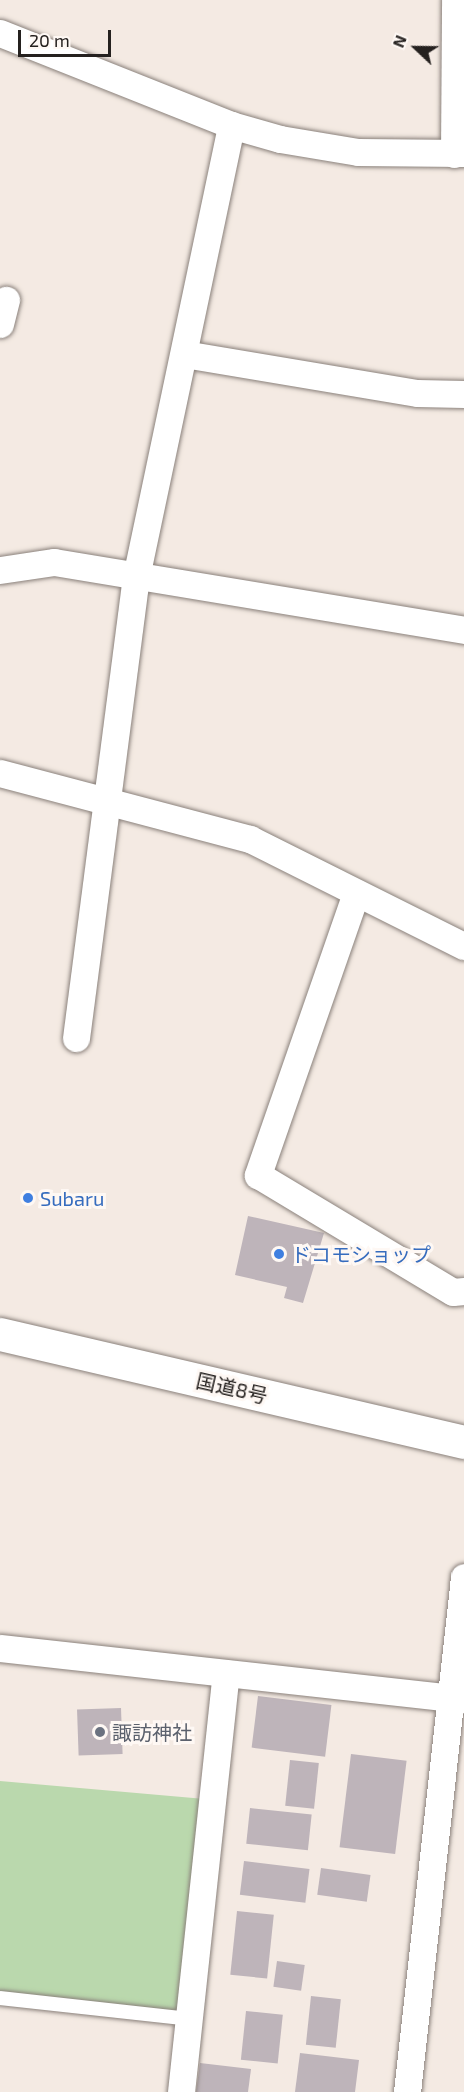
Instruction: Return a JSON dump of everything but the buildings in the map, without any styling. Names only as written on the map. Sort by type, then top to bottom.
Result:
[{"type":"highway","name":"国道8号","points":[[0,1334],[464,1442]]},
{"type":"street","points":[[0,33],[231,125],[358,152],[459,154],[455,0]]},
{"type":"street","points":[[75,1038],[103,798],[136,577],[231,125]]},
{"type":"street","points":[[184,354],[417,393],[464,394]]},
{"type":"street","points":[[0,570],[54,562],[464,630]]},
{"type":"street","points":[[0,773],[103,798],[250,839],[464,946]]},
{"type":"street","points":[[356,894],[258,1175],[453,1292],[464,1291]]},
{"type":"street","points":[[407,2092],[457,1698],[464,1577]]},
{"type":"street","points":[[0,1648],[457,1698]]},
{"type":"street","points":[[181,2092],[226,1673]]},
{"type":"lane","points":[[0,1998],[189,2019]]},
{"type":"green space","points":[[0,1781],[213,1800],[194,2016],[0,1999]]},
{"type":"place","name":"Subaru","points":[[28,1198]]},
{"type":"place","name":"ドコモショップ","points":[[279,1254]]},
{"type":"place","name":"諏訪神社","points":[[100,1732]]}]
